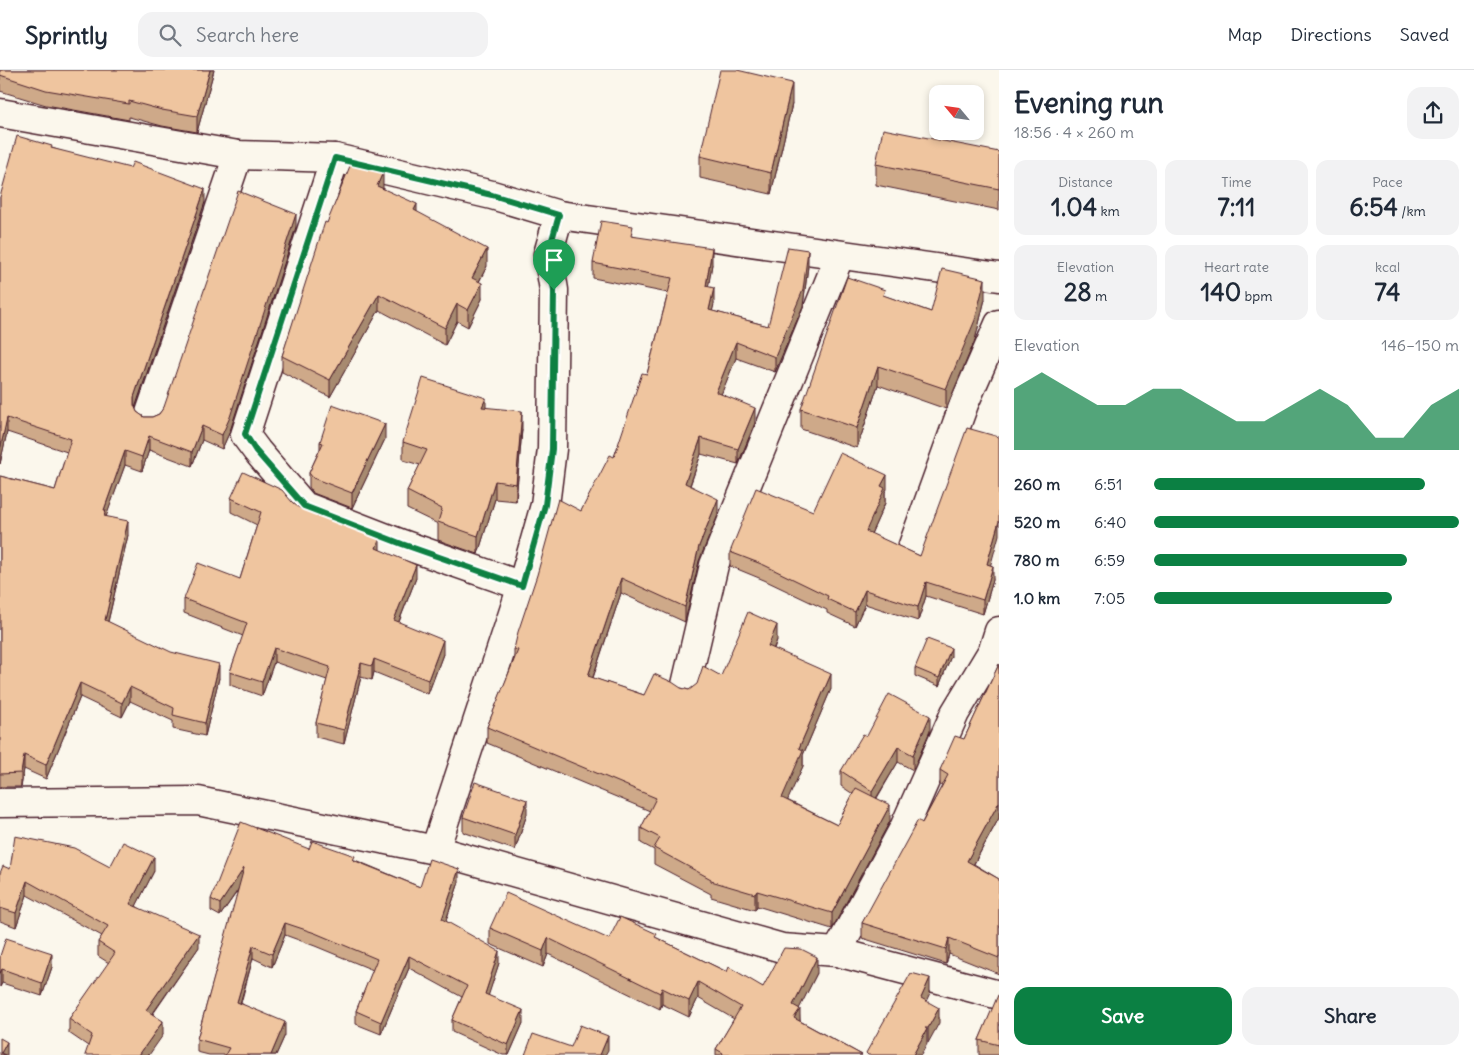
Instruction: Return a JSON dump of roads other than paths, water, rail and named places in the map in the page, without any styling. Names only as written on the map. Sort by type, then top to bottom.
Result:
[{"type":"street","points":[[0,113],[238,155],[335,158],[492,195],[559,215],[999,277]]},
{"type":"street","points":[[149,416],[238,155]]},
{"type":"street","points":[[335,158],[245,434],[256,451],[304,506],[402,544],[522,586]]},
{"type":"street","points":[[435,850],[522,586],[545,505],[552,449],[554,290],[548,254],[559,215]]},
{"type":"street","points":[[685,689],[714,565],[840,255]]},
{"type":"street","points":[[912,548],[964,404],[999,324]]},
{"type":"street","points":[[837,952],[904,828],[955,713],[993,650],[999,631]]},
{"type":"street","points":[[0,803],[198,801],[435,850],[782,948],[837,952],[999,995]]}]
